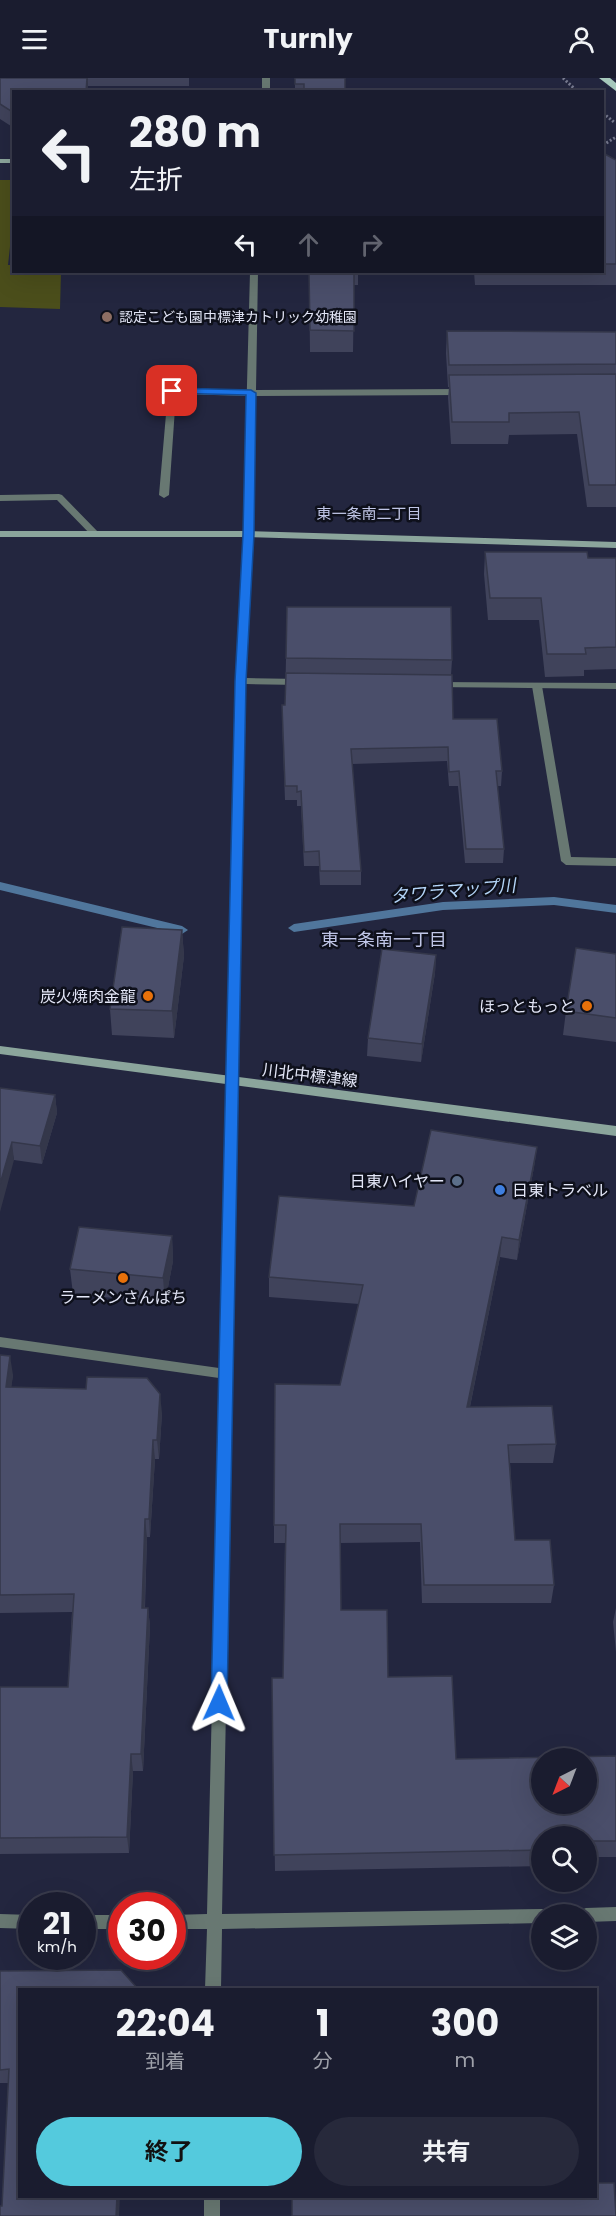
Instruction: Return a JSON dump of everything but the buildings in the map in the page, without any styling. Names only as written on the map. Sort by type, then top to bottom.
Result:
[{"type":"main road","points":[[604,78],[616,88]]},
{"type":"street","points":[[213,1988],[241,681],[248,534],[254,273]]},
{"type":"street","points":[[165,495],[172,391],[475,392]]},
{"type":"street","points":[[0,498],[59,497],[96,535]]},
{"type":"street","points":[[0,534],[248,534],[616,545]]},
{"type":"street","points":[[241,681],[312,682]]},
{"type":"street","points":[[430,684],[616,686]]},
{"type":"street","points":[[537,686],[566,861],[616,862]]},
{"type":"street","name":"川北中標津線","points":[[0,1050],[616,1131]]},
{"type":"street","points":[[0,1342],[226,1374]]},
{"type":"street","points":[[597,1915],[616,1914]]},
{"type":"street","points":[[186,1922],[531,1916]]},
{"type":"street","points":[[0,1921],[18,1922]]},
{"type":"street","points":[[212,2198],[212,2216]]},
{"type":"path","points":[[563,78],[576,90]]},
{"type":"path","points":[[604,114],[616,124]]},
{"type":"green space","points":[[0,180],[12,180],[12,228],[8,265],[12,265],[12,273],[61,273],[60,309],[0,307]]},
{"type":"waterway","name":"タワラマップ川","points":[[0,886],[182,930]]},
{"type":"waterway","name":"タワラマップ川","points":[[294,928],[443,906],[554,901],[616,909]]},
{"type":"place","name":"認定こども園中標津カトリック幼稚園","points":[[107,317]]},
{"type":"place","name":"炭火焼肉金龍","points":[[148,996]]},
{"type":"place","name":"ほっともっと","points":[[587,1006]]},
{"type":"place","name":"日東ハイヤー","points":[[457,1181]]},
{"type":"place","name":"日東トラベル","points":[[500,1190]]},
{"type":"place","name":"ラーメンさんぱち","points":[[123,1278]]},
{"type":"district","name":"東一条南二丁目","points":[[369,514]]},
{"type":"district","name":"東一条南一丁目","points":[[384,940]]},
{"type":"route","points":[[172,391],[251,393],[248,534],[241,681],[219,1703]]}]
